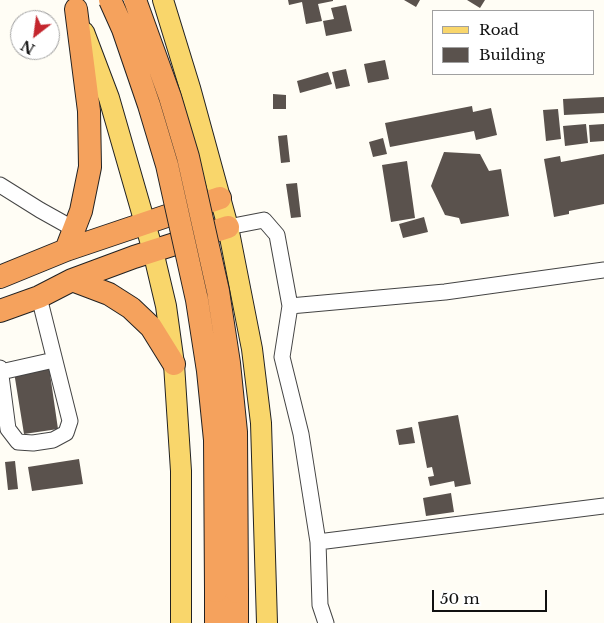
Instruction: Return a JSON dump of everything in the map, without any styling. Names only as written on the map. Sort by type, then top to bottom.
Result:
[{"type":"highway","points":[[110,0],[123,29],[167,165],[197,300],[208,371],[227,592],[237,623]]},
{"type":"highway","points":[[135,0],[170,96],[188,157],[218,291],[229,363],[236,432],[227,592],[216,623]]},
{"type":"highway","points":[[66,250],[81,211],[90,167],[89,111],[74,4]]},
{"type":"highway","points":[[0,277],[66,250],[220,198]]},
{"type":"highway","points":[[0,311],[40,297],[72,280],[152,251],[228,227]]},
{"type":"highway","points":[[72,280],[109,294],[131,308],[151,328],[174,364]]},
{"type":"main road","points":[[163,0],[190,88],[228,227],[252,349],[261,424],[266,623]]},
{"type":"main road","points":[[74,4],[109,98],[166,306],[174,364],[181,471],[181,623]]},
{"type":"street","points":[[0,185],[40,210],[74,228]]},
{"type":"street","points":[[228,227],[264,220],[277,234],[290,306],[282,357],[301,434],[318,542],[320,605],[326,623]]},
{"type":"street","points":[[290,306],[445,292],[604,270]]},
{"type":"street","points":[[40,297],[70,420],[66,433],[53,440],[32,443],[18,442],[8,429],[0,370],[54,360]]},
{"type":"street","points":[[318,542],[604,506]]},
{"type":"building","points":[[288,0],[333,1],[318,4],[322,21],[306,24],[302,2],[289,5]]},
{"type":"building","points":[[404,0],[420,0],[416,7]]},
{"type":"building","points":[[467,0],[485,0],[480,8]]},
{"type":"building","points":[[346,5],[352,31],[326,36],[323,21],[334,19],[331,8]]},
{"type":"building","points":[[385,60],[389,79],[368,83],[364,64]]},
{"type":"building","points":[[346,69],[350,86],[336,89],[332,72]]},
{"type":"building","points":[[328,72],[332,84],[300,93],[297,81]]},
{"type":"building","points":[[273,94],[286,95],[286,109],[273,109]]},
{"type":"building","points":[[604,97],[604,113],[564,115],[563,99]]},
{"type":"building","points":[[472,106],[473,112],[491,108],[497,135],[476,140],[474,131],[390,147],[385,123]]},
{"type":"building","points":[[558,109],[561,139],[546,141],[543,110]]},
{"type":"building","points":[[586,124],[588,143],[565,146],[563,126]]},
{"type":"building","points":[[604,124],[604,141],[590,142],[589,125]]},
{"type":"building","points":[[287,135],[290,162],[281,163],[278,136]]},
{"type":"building","points":[[383,138],[387,154],[373,157],[369,142]]},
{"type":"building","points":[[444,152],[480,154],[489,171],[501,169],[509,216],[461,224],[459,218],[445,215],[431,186]]},
{"type":"building","points":[[604,154],[604,204],[569,211],[569,214],[554,217],[544,159],[560,156],[561,162]]},
{"type":"building","points":[[407,161],[415,218],[391,222],[382,165]]},
{"type":"building","points":[[297,183],[301,217],[291,218],[286,184]]},
{"type":"building","points":[[424,217],[428,232],[403,238],[399,224]]},
{"type":"building","points":[[49,367],[58,429],[24,434],[14,372]]},
{"type":"building","points":[[458,415],[471,484],[455,487],[454,481],[430,486],[428,477],[434,476],[432,467],[427,468],[418,422]]},
{"type":"building","points":[[412,427],[415,443],[399,445],[396,430]]},
{"type":"building","points":[[79,459],[83,484],[32,491],[28,467]]},
{"type":"building","points":[[15,461],[18,489],[8,490],[5,462]]},
{"type":"building","points":[[451,493],[454,512],[426,516],[423,498]]}]
